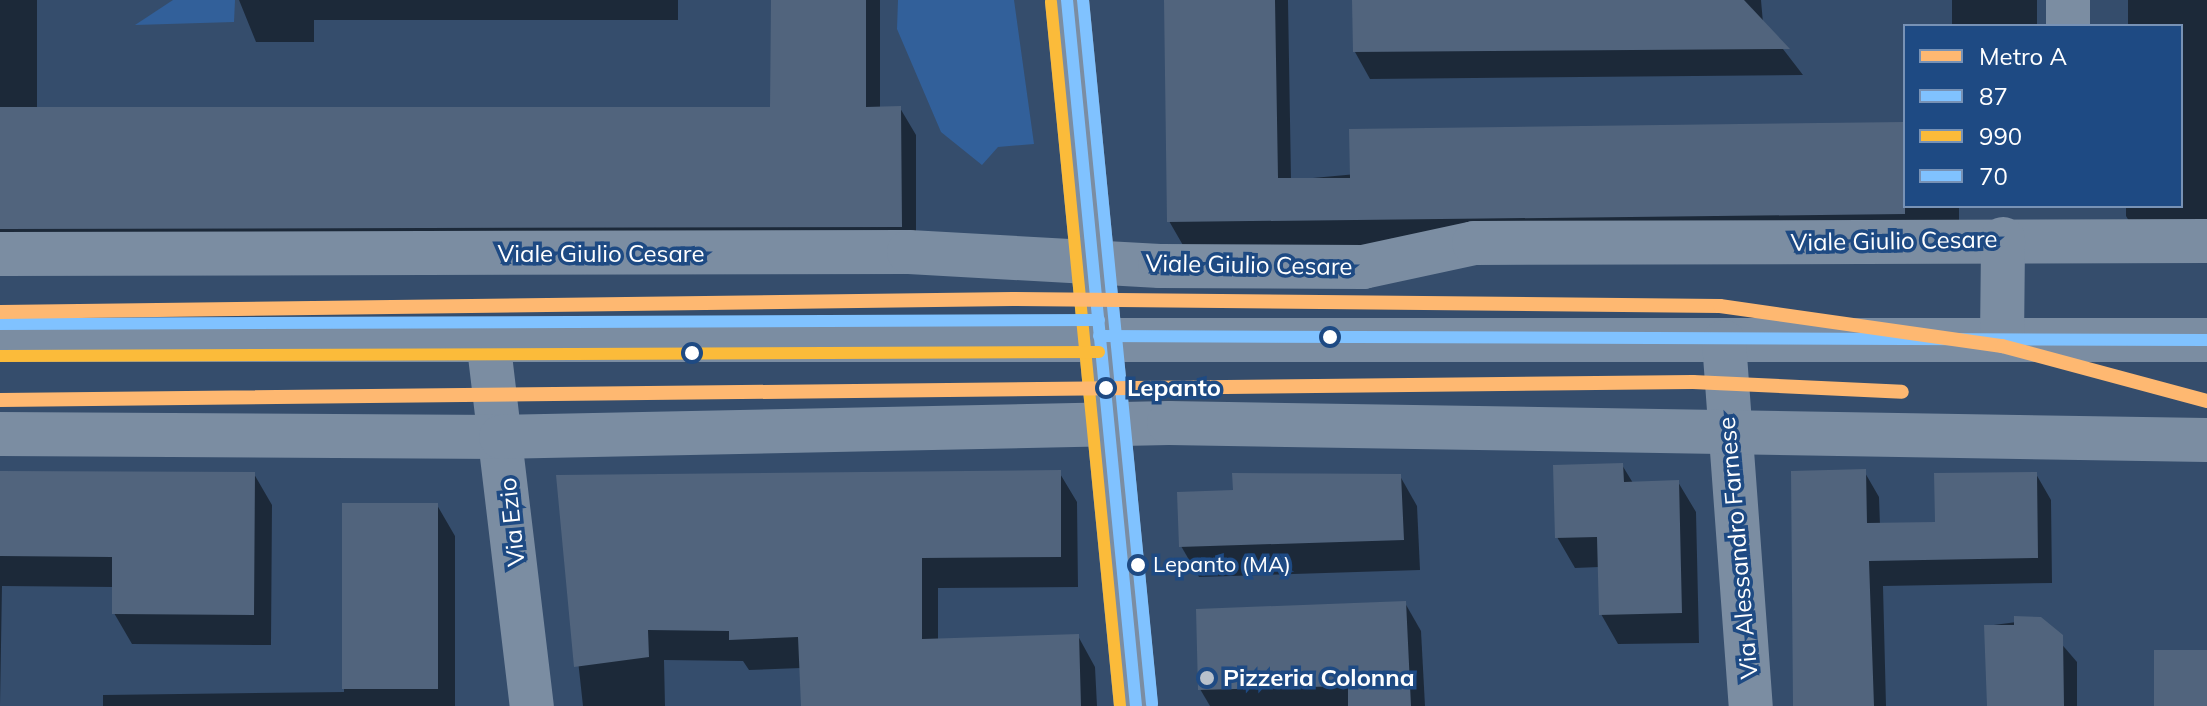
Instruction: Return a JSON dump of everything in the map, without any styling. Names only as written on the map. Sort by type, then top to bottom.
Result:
[{"type":"street","points":[[1067,0],[1136,706]]},
{"type":"street","points":[[2068,0],[2068,24]]},
{"type":"street","name":"Viale Giulio Cesare","points":[[0,254],[909,252],[1363,267],[1474,243],[2003,239],[2069,223],[2207,241]]},
{"type":"street","points":[[2002,340],[2003,239]]},
{"type":"street","points":[[0,340],[1099,336],[1724,342],[2207,340]]},
{"type":"street","name":"Via Ezio","points":[[488,339],[532,706]]},
{"type":"street","name":"Via Alessandro Farnese","points":[[1724,342],[1727,437],[1751,706]]},
{"type":"street","points":[[0,434],[501,437],[1107,424],[1727,437],[2207,440]]},
{"type":"shaded area","points":[[173,0],[235,0],[234,22],[135,25]]},
{"type":"shaded area","points":[[898,0],[1014,0],[1034,144],[998,147],[982,165],[941,132],[897,29]]},
{"type":"building","points":[[771,0],[866,0],[866,107],[901,106],[902,227],[0,229],[0,107],[770,107]]},
{"type":"building","points":[[1164,0],[1275,0],[1278,178],[1350,178],[1349,129],[1903,122],[1905,214],[1167,222]]},
{"type":"building","points":[[1352,0],[1744,0],[1790,49],[1353,52]]},
{"type":"building","points":[[1623,463],[1624,482],[1679,480],[1682,613],[1599,615],[1597,537],[1555,538],[1553,465]]},
{"type":"building","points":[[1866,469],[1867,523],[1935,522],[1934,473],[2037,472],[2038,558],[1869,561],[1874,706],[1793,706],[1791,471]]},
{"type":"building","points":[[1061,470],[1061,557],[922,558],[922,639],[1079,634],[1081,706],[801,706],[798,637],[729,640],[729,631],[648,630],[649,657],[574,667],[556,475]]},
{"type":"building","points":[[0,471],[255,472],[254,615],[112,614],[112,557],[0,556]]},
{"type":"building","points":[[1232,473],[1401,474],[1404,540],[1179,547],[1177,492],[1233,490]]},
{"type":"building","points":[[342,503],[438,503],[438,689],[342,689]]},
{"type":"building","points":[[1406,601],[1411,706],[1348,706],[1348,686],[1198,690],[1196,609]]},
{"type":"building","points":[[2014,616],[2041,617],[2063,635],[2064,706],[1987,706],[1984,625],[2014,625]]},
{"type":"building","points":[[2154,650],[2207,650],[2207,706],[2154,706]]},
{"type":"metro line","name":"A","points":[[0,312],[1013,299],[1720,306],[2002,346],[2207,401]]},
{"type":"metro line","name":"A","points":[[0,400],[1693,382],[1902,392]]},
{"type":"transit line","name":"87","points":[[1067,0],[1136,706]]},
{"type":"transit line","name":"70","points":[[1083,0],[1152,704]]},
{"type":"transit line","name":"990","points":[[1051,2],[1120,706]]},
{"type":"transit line","name":"70","points":[[0,324],[1099,320]]},
{"type":"transit line","name":"87","points":[[1099,336],[2207,340]]},
{"type":"transit line","name":"990","points":[[0,356],[1099,352]]},
{"type":"place","name":"Lepanto","points":[[1106,388]]},
{"type":"place","name":"Lepanto (MA)","points":[[1138,565]]},
{"type":"place","name":"Pizzeria Colonna","points":[[1207,678]]}]
